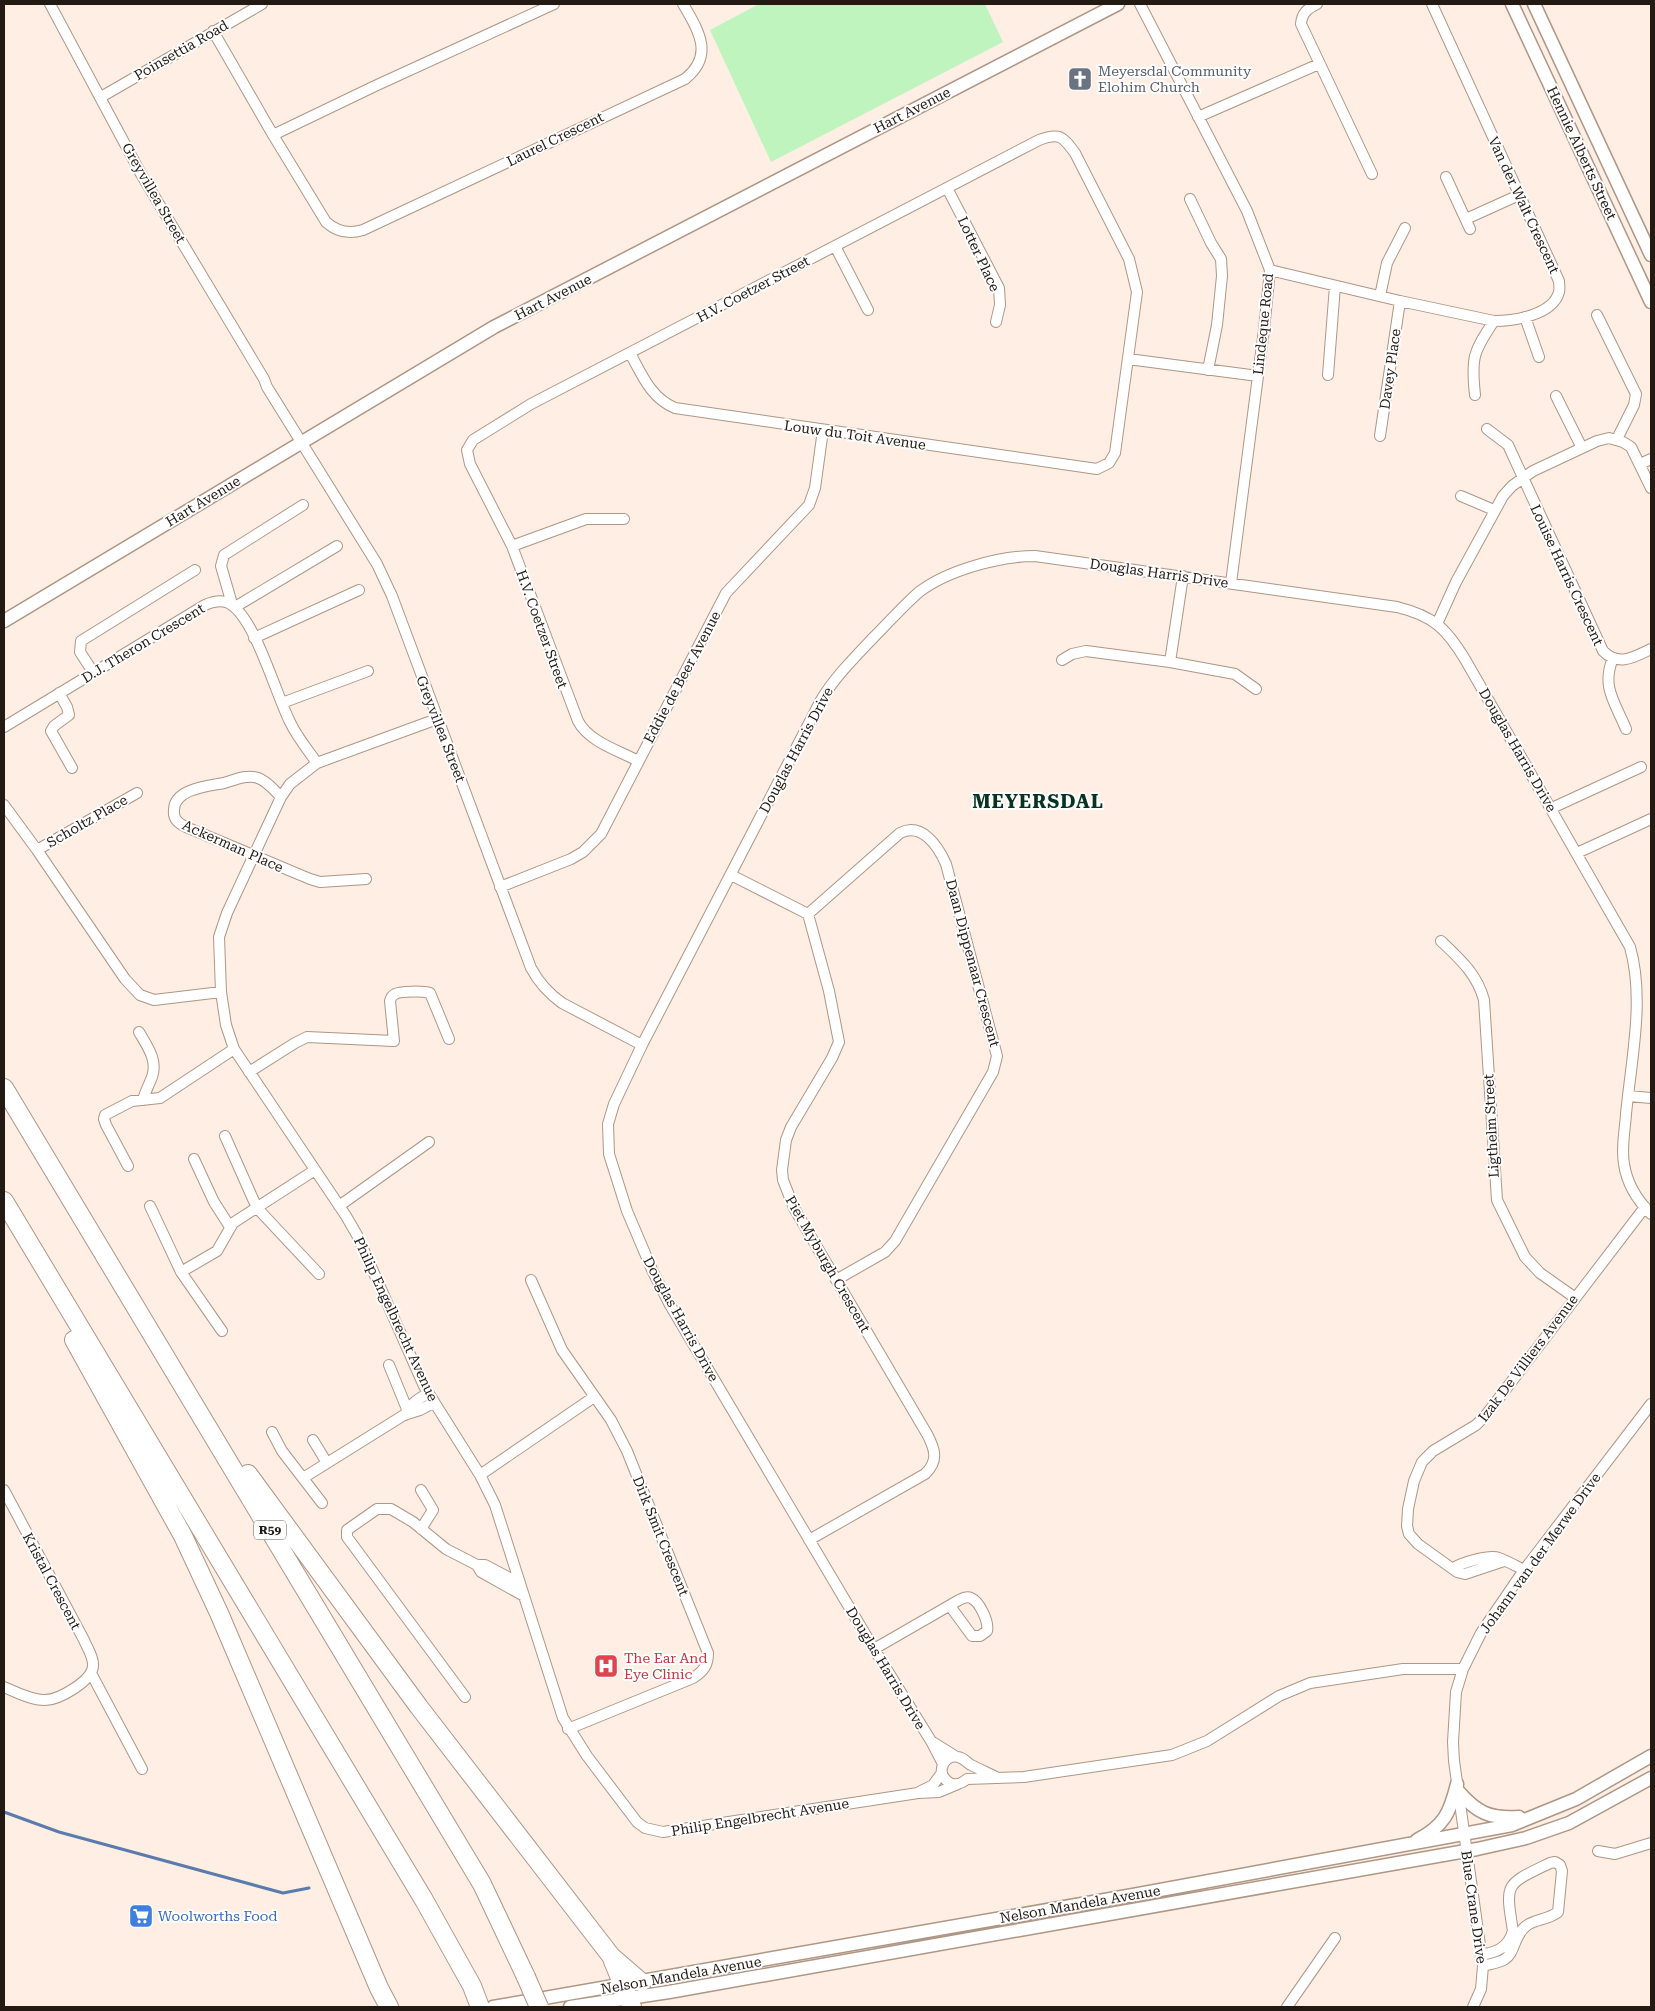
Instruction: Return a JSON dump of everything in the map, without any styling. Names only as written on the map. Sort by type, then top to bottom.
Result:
[{"type":"highway","name":"R59","points":[[4,1088],[482,1884],[539,2007]]},
{"type":"highway","points":[[4,1201],[424,1900],[472,1986],[480,2007]]},
{"type":"highway","points":[[4,1218],[183,1536],[219,1613],[379,1988],[389,2007]]},
{"type":"highway","points":[[204,1420],[238,1460],[419,1707],[610,1956],[641,1982]]},
{"type":"highway","points":[[610,1956],[627,1997]]},
{"type":"highway","points":[[373,2007],[379,1988]]},
{"type":"street","name":"Greyvillea Street","points":[[50,4],[141,174],[267,387],[304,441],[384,580],[531,968],[542,987],[562,1003],[642,1045]]},
{"type":"street","name":"Poinsettia Road","points":[[101,97],[262,4]]},
{"type":"street","points":[[212,32],[273,135],[554,4]]},
{"type":"street","name":"Laurel Crescent","points":[[273,135],[321,217],[330,226],[347,232],[357,232],[685,78],[693,72],[700,60],[702,46],[694,22],[683,4]]},
{"type":"street","name":"Hart Avenue","points":[[4,621],[494,327],[1118,4]]},
{"type":"street","name":"Lindeque Road","points":[[1140,4],[1247,211],[1270,270],[1269,294],[1231,584]]},
{"type":"street","points":[[1317,4],[1302,15],[1301,24],[1372,174]]},
{"type":"street","name":"Van der Walt Crescent","points":[[1270,270],[1494,321],[1510,321],[1525,317],[1550,306],[1560,291],[1559,281],[1432,4]]},
{"type":"street","name":"Hennie Alberts Street","points":[[1512,4],[1651,302]]},
{"type":"street","name":"Hennie Alberts Street","points":[[1534,4],[1651,254]]},
{"type":"street","points":[[1198,117],[1319,64]]},
{"type":"street","name":"H.V. Coetzer Street","points":[[638,761],[593,737],[580,726],[561,680],[512,546],[468,459],[467,450],[470,444],[531,404],[1040,140],[1051,136],[1059,136],[1066,141],[1075,154],[1129,259],[1136,292],[1115,453],[1107,466]]},
{"type":"street","points":[[1446,177],[1468,224],[1519,195]]},
{"type":"street","name":"Lotter Place","points":[[947,188],[999,288],[1000,305],[996,322]]},
{"type":"street","points":[[1190,199],[1211,243],[1221,259],[1222,276],[1217,325],[1208,370]]},
{"type":"street","points":[[1380,296],[1387,263],[1405,228]]},
{"type":"street","points":[[835,246],[868,310]]},
{"type":"street","points":[[1328,375],[1336,286]]},
{"type":"street","name":"Davey Place","points":[[1380,436],[1400,301]]},
{"type":"street","points":[[1597,315],[1636,394],[1634,405],[1617,439]]},
{"type":"street","points":[[1525,317],[1539,357]]},
{"type":"street","points":[[1475,395],[1472,371],[1474,354],[1478,344],[1494,321]]},
{"type":"street","name":"Louw du Toit Avenue","points":[[630,353],[653,393],[663,403],[675,408],[1089,469],[1107,466]]},
{"type":"street","points":[[1128,359],[1258,376]]},
{"type":"street","points":[[1556,396],[1582,448]]},
{"type":"street","name":"Louise Harris Crescent","points":[[1487,429],[1508,445],[1603,651],[1613,658],[1624,660],[1651,649]]},
{"type":"street","name":"Eddie de Beer Avenue","points":[[500,887],[571,859],[590,846],[605,827],[726,593],[809,505],[815,488],[823,430]]},
{"type":"street","points":[[1438,624],[1456,582],[1494,510],[1507,490],[1522,478],[1602,439],[1617,439],[1631,447],[1651,488]]},
{"type":"street","points":[[1640,464],[1651,459]]},
{"type":"street","points":[[1461,496],[1494,510]]},
{"type":"street","points":[[303,506],[224,555],[221,566],[233,606],[245,619],[297,735],[317,764]]},
{"type":"street","points":[[512,546],[586,519],[624,519]]},
{"type":"street","points":[[233,606],[338,546]]},
{"type":"street","name":"Douglas Harris Drive","points":[[996,1777],[968,1764],[963,1758],[955,1756],[931,1741],[809,1540],[656,1278],[620,1192],[609,1154],[608,1124],[614,1104],[642,1045],[821,700],[834,680],[890,621],[925,589],[961,571],[993,561],[1022,556],[1044,556],[1396,607],[1412,611],[1438,624],[1454,642],[1627,938],[1635,965],[1637,997],[1624,1166],[1629,1183],[1648,1210]]},
{"type":"street","points":[[93,672],[80,650],[81,641],[195,570]]},
{"type":"street","points":[[1170,662],[1183,576]]},
{"type":"street","points":[[254,638],[359,590]]},
{"type":"street","name":"D.J. Theron Crescent","points":[[4,727],[205,605],[218,601],[233,606]]},
{"type":"street","points":[[1062,660],[1072,654],[1086,651],[1170,662],[1235,674],[1256,689]]},
{"type":"street","points":[[1613,658],[1608,671],[1607,681],[1626,729]]},
{"type":"street","points":[[282,703],[368,671]]},
{"type":"street","points":[[59,693],[67,707],[69,716],[54,726],[51,731],[72,768]]},
{"type":"street","name":"Philip Engelbrecht Avenue","points":[[437,719],[317,764],[290,784],[281,798],[227,912],[219,937],[226,1025],[234,1049],[357,1236],[412,1362],[431,1398],[480,1475],[499,1516],[556,1701],[568,1729],[586,1756],[637,1822],[655,1832],[918,1793],[940,1792],[963,1781]]},
{"type":"street","points":[[1552,808],[1641,766]]},
{"type":"street","name":"Ackerman Place","points":[[281,798],[266,783],[252,777],[187,792],[180,796],[174,804],[174,818],[180,824],[254,857],[315,881],[366,879]]},
{"type":"street","name":"Scholtz Place","points":[[38,850],[137,793]]},
{"type":"street","points":[[4,805],[38,850],[114,962],[140,996],[154,1000],[222,992]]},
{"type":"street","points":[[1577,853],[1651,818]]},
{"type":"street","name":"Daan Dippenaar Crescent","points":[[808,914],[900,833],[910,830],[925,834],[938,849],[946,864],[996,1056],[993,1072],[895,1241],[889,1249],[836,1280]]},
{"type":"street","points":[[730,875],[808,914]]},
{"type":"street","name":"Piet Myburgh Crescent","points":[[808,914],[829,991],[839,1042],[828,1065],[787,1136],[782,1170],[790,1199],[927,1434],[934,1447],[935,1456],[933,1466],[925,1474],[809,1540]]},
{"type":"street","name":"Ligthelm Street","points":[[1440,941],[1469,968],[1478,982],[1484,1000],[1497,1200],[1525,1258],[1540,1273],[1574,1297]]},
{"type":"street","points":[[249,1072],[295,1043],[307,1038],[394,1041],[390,1005],[392,997],[397,993],[425,991],[431,994],[450,1039]]},
{"type":"street","points":[[139,1032],[152,1055],[154,1065],[153,1074],[143,1100]]},
{"type":"street","points":[[128,1166],[106,1125],[105,1115],[128,1102],[160,1098],[234,1049]]},
{"type":"street","points":[[1628,1096],[1651,1098]]},
{"type":"street","points":[[225,1136],[257,1208],[319,1274]]},
{"type":"street","points":[[339,1206],[429,1142]]},
{"type":"street","points":[[194,1159],[214,1202],[230,1227]]},
{"type":"street","points":[[180,1272],[213,1255],[222,1244],[233,1223],[315,1170]]},
{"type":"street","points":[[150,1206],[180,1272],[222,1331]]},
{"type":"street","name":"Izak De Villiers Avenue","points":[[1524,1570],[1504,1561],[1465,1574],[1457,1572],[1427,1552],[1409,1534],[1407,1526],[1408,1509],[1414,1481],[1420,1466],[1433,1451],[1470,1430],[1486,1415],[1574,1297],[1648,1210]]},
{"type":"street","name":"Dirk Smit Crescent","points":[[531,1280],[558,1344],[611,1420],[627,1451],[705,1643],[708,1658],[705,1669],[693,1678],[568,1729]]},
{"type":"street","points":[[389,1365],[406,1412]]},
{"type":"street","points":[[303,1478],[431,1398]]},
{"type":"street","points":[[480,1475],[594,1398]]},
{"type":"street","name":"Johann van der Merwe Drive","points":[[1464,1835],[1453,1742],[1456,1692],[1463,1669],[1492,1615],[1524,1570],[1651,1404]]},
{"type":"street","points":[[272,1432],[282,1451],[322,1503]]},
{"type":"street","points":[[313,1440],[327,1463]]},
{"type":"street","name":"Kristal Crescent","points":[[4,1490],[84,1640],[93,1661],[91,1673],[142,1769]]},
{"type":"street","points":[[421,1529],[433,1510],[422,1490]]},
{"type":"street","points":[[465,1697],[347,1537],[346,1532],[349,1527],[377,1509],[391,1509],[404,1516],[440,1545],[477,1565],[485,1565],[519,1583]]},
{"type":"street","points":[[477,1565],[481,1572],[524,1596]]},
{"type":"street","points":[[874,1648],[950,1606]]},
{"type":"street","name":"Douglas Harris Drive","points":[[963,1781],[996,1777],[1024,1777],[1172,1754],[1207,1741],[1279,1696],[1310,1683],[1403,1669],[1463,1669]]},
{"type":"street","points":[[4,1688],[34,1698],[50,1700],[86,1680],[91,1673]]},
{"type":"street","points":[[931,1741],[946,1781],[954,1784],[963,1781],[970,1772],[968,1764]]},
{"type":"street","points":[[918,1793],[933,1785],[948,1758],[955,1756]]},
{"type":"street","name":"Nelson Mandela Avenue","points":[[493,2007],[627,1997],[641,1982],[1133,1895],[1512,1825],[1551,1811],[1576,1799],[1651,1756]]},
{"type":"street","name":"Nelson Mandela Avenue","points":[[570,2007],[1466,1851],[1526,1838],[1569,1823],[1651,1778]]},
{"type":"street","points":[[1458,1787],[1469,1803],[1478,1810],[1497,1817],[1526,1817],[1551,1811]]},
{"type":"street","points":[[1411,1844],[1427,1835],[1443,1821],[1458,1787]]},
{"type":"street","name":"Blue Crane Drive","points":[[1464,1835],[1482,1966],[1481,1989],[1473,2007]]},
{"type":"street","points":[[1598,1851],[1615,1854],[1651,1843]]},
{"type":"street","points":[[1481,1955],[1502,1948],[1508,1943],[1512,1935],[1508,1894],[1511,1886],[1518,1880],[1550,1863],[1555,1862],[1560,1865],[1562,1871],[1558,1912],[1533,1922],[1524,1928],[1515,1940],[1510,1955],[1505,1960],[1482,1966]]},
{"type":"street","points":[[1287,2007],[1335,1938]]},
{"type":"green space","points":[[759,4],[985,4],[1003,42],[771,162],[710,30]]},
{"type":"waterway","points":[[4,1812],[59,1832],[283,1893],[309,1888]]},
{"type":"place","name":"Meyersdal Community Elohim Church","points":[[1080,79]]},
{"type":"place","name":"The Ear And Eye Clinic","points":[[606,1666]]},
{"type":"place","name":"Woolworths Food","points":[[141,1916]]},
{"type":"district","name":"MEYERSDAL","points":[[1038,801]]}]
